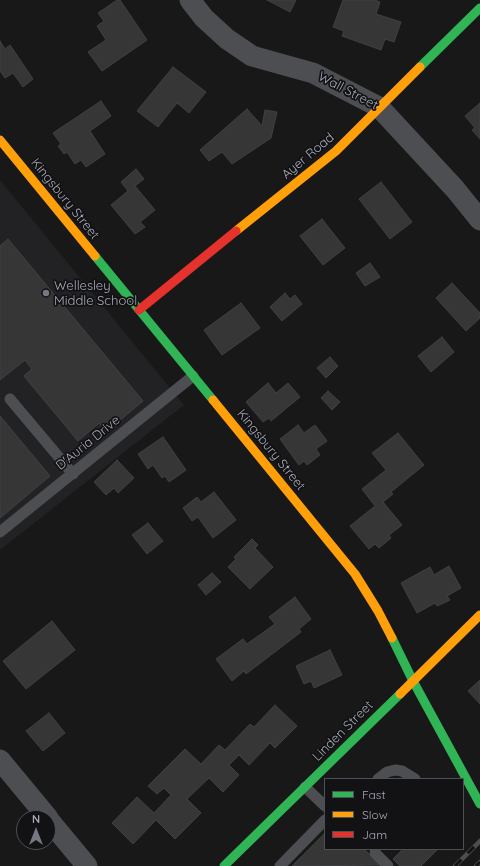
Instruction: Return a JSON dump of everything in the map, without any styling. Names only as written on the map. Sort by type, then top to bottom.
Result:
[{"type":"main road","name":"Ayer Road","points":[[139,310],[336,151],[480,8]]},
{"type":"main road","name":"Kingsbury Street","points":[[0,140],[355,574],[375,607],[413,681],[480,804]]},
{"type":"main road","name":"Linden Street","points":[[224,866],[480,615]]},
{"type":"street","name":"Wall Street","points":[[190,0],[204,18],[227,38],[252,56],[313,73],[379,107],[455,189],[480,220]]},
{"type":"street","points":[[0,760],[41,810]]},
{"type":"street","points":[[56,828],[87,866]]},
{"type":"lane","name":"D'Auria Drive","points":[[0,532],[193,376]]},
{"type":"lane","points":[[10,399],[73,474]]},
{"type":"lane","points":[[379,778],[387,772],[394,770],[402,771],[413,778]]},
{"type":"lane","points":[[305,787],[324,805]]},
{"type":"lane","points":[[280,866],[324,821]]},
{"type":"lane","points":[[375,850],[388,866]]},
{"type":"shaded area","name":"Wellesley Middle School","points":[[0,180],[184,405],[0,550]]},
{"type":"building","points":[[117,0],[120,0],[147,40],[102,71],[88,52],[106,40],[97,26],[104,21],[98,13]]},
{"type":"building","points":[[267,0],[296,0],[290,12]]},
{"type":"building","points":[[343,0],[375,0],[380,2],[376,14],[401,22],[394,42],[385,39],[381,50],[342,36],[344,31],[333,27]]},
{"type":"building","points":[[0,41],[5,49],[10,45],[33,79],[23,87],[13,73],[5,78],[0,71]]},
{"type":"building","points":[[173,67],[206,92],[189,113],[177,103],[158,127],[137,111]]},
{"type":"building","points":[[101,101],[111,116],[90,131],[105,154],[86,167],[81,160],[75,164],[67,152],[64,154],[58,146],[61,144],[53,133]]},
{"type":"building","points":[[480,103],[480,139],[472,130],[475,128],[465,116]]},
{"type":"building","points":[[247,109],[262,126],[265,110],[277,112],[271,138],[232,164],[222,152],[209,161],[200,150]]},
{"type":"building","points":[[136,169],[144,179],[135,186],[155,210],[140,222],[145,227],[135,234],[111,205],[128,191],[121,182]]},
{"type":"building","points":[[381,182],[412,222],[390,239],[359,199]]},
{"type":"building","points":[[322,219],[345,248],[323,265],[300,236]]},
{"type":"building","points":[[8,239],[143,401],[106,432],[99,423],[78,441],[24,376],[32,369],[25,360],[0,380],[0,246]]},
{"type":"building","points":[[370,263],[380,277],[365,286],[356,273]]},
{"type":"building","points":[[452,283],[480,313],[480,318],[466,331],[436,298]]},
{"type":"building","points":[[285,293],[290,299],[295,295],[302,304],[282,321],[270,307]]},
{"type":"building","points":[[241,303],[260,328],[222,355],[204,330]]},
{"type":"building","points":[[442,337],[454,352],[431,372],[418,356]]},
{"type":"building","points":[[330,357],[338,366],[326,378],[317,368]]},
{"type":"building","points":[[268,383],[276,393],[288,383],[300,397],[271,421],[269,418],[263,422],[246,402]]},
{"type":"building","points":[[328,391],[340,402],[332,410],[321,398]]},
{"type":"building","points":[[0,416],[50,476],[0,518]]},
{"type":"building","points":[[298,425],[304,433],[315,425],[327,441],[316,449],[320,455],[307,465],[304,461],[299,465],[280,439]]},
{"type":"building","points":[[398,433],[424,465],[391,492],[393,494],[383,502],[402,525],[389,535],[391,538],[379,548],[375,544],[369,549],[350,526],[375,506],[362,489],[386,470],[372,453]]},
{"type":"building","points":[[163,437],[186,470],[169,482],[165,476],[162,478],[153,465],[148,469],[138,454]]},
{"type":"building","points":[[117,460],[134,478],[118,493],[114,488],[106,495],[94,482]]},
{"type":"building","points":[[214,492],[236,520],[213,538],[198,517],[192,521],[183,508],[197,497],[201,502]]},
{"type":"building","points":[[148,523],[163,541],[147,554],[132,535]]},
{"type":"building","points":[[252,539],[258,545],[255,548],[273,567],[250,589],[228,567],[236,559],[234,557]]},
{"type":"building","points":[[449,566],[461,588],[447,596],[450,600],[437,606],[435,603],[417,613],[401,583],[430,567],[434,575]]},
{"type":"building","points":[[212,573],[221,582],[206,595],[198,585]]},
{"type":"building","points":[[295,597],[311,619],[299,629],[301,632],[246,674],[244,671],[232,681],[216,659],[243,639],[247,644],[275,624],[269,617]]},
{"type":"building","points":[[52,621],[75,650],[26,689],[3,661]]},
{"type":"building","points":[[330,650],[342,675],[314,688],[311,681],[304,684],[296,666]]},
{"type":"building","points":[[480,680],[480,704],[468,691]]},
{"type":"building","points":[[275,705],[297,726],[275,748],[270,743],[249,765],[239,755],[229,765],[239,775],[223,792],[209,778],[187,799],[201,813],[175,839],[156,820],[133,844],[112,823],[137,797],[154,813],[171,795],[164,788],[157,794],[148,786],[185,749],[201,764],[219,745],[225,750],[250,724],[254,727]]},
{"type":"building","points":[[49,713],[65,733],[43,751],[26,731]]},
{"type":"building","points":[[324,834],[324,850],[365,850],[380,865],[292,866]]},
{"type":"building","points":[[402,850],[437,850],[421,866],[400,866],[393,859]]},
{"type":"railway","points":[[455,866],[480,841]]},
{"type":"railway","points":[[476,866],[480,862]]},
{"type":"traffic: fast","points":[[420,67],[480,8]]},
{"type":"traffic: fast","points":[[95,256],[213,400]]},
{"type":"traffic: fast","points":[[392,638],[413,681],[480,804]]},
{"type":"traffic: fast","points":[[224,866],[400,694]]},
{"type":"traffic: slow","points":[[236,231],[336,151],[420,67]]},
{"type":"traffic: slow","points":[[0,140],[95,256]]},
{"type":"traffic: slow","points":[[213,400],[355,574],[378,611],[392,638]]},
{"type":"traffic: slow","points":[[400,694],[480,615]]},
{"type":"traffic: jam","points":[[139,310],[236,231]]},
{"type":"place","name":"Wellesley Middle School","points":[[46,293]]}]
